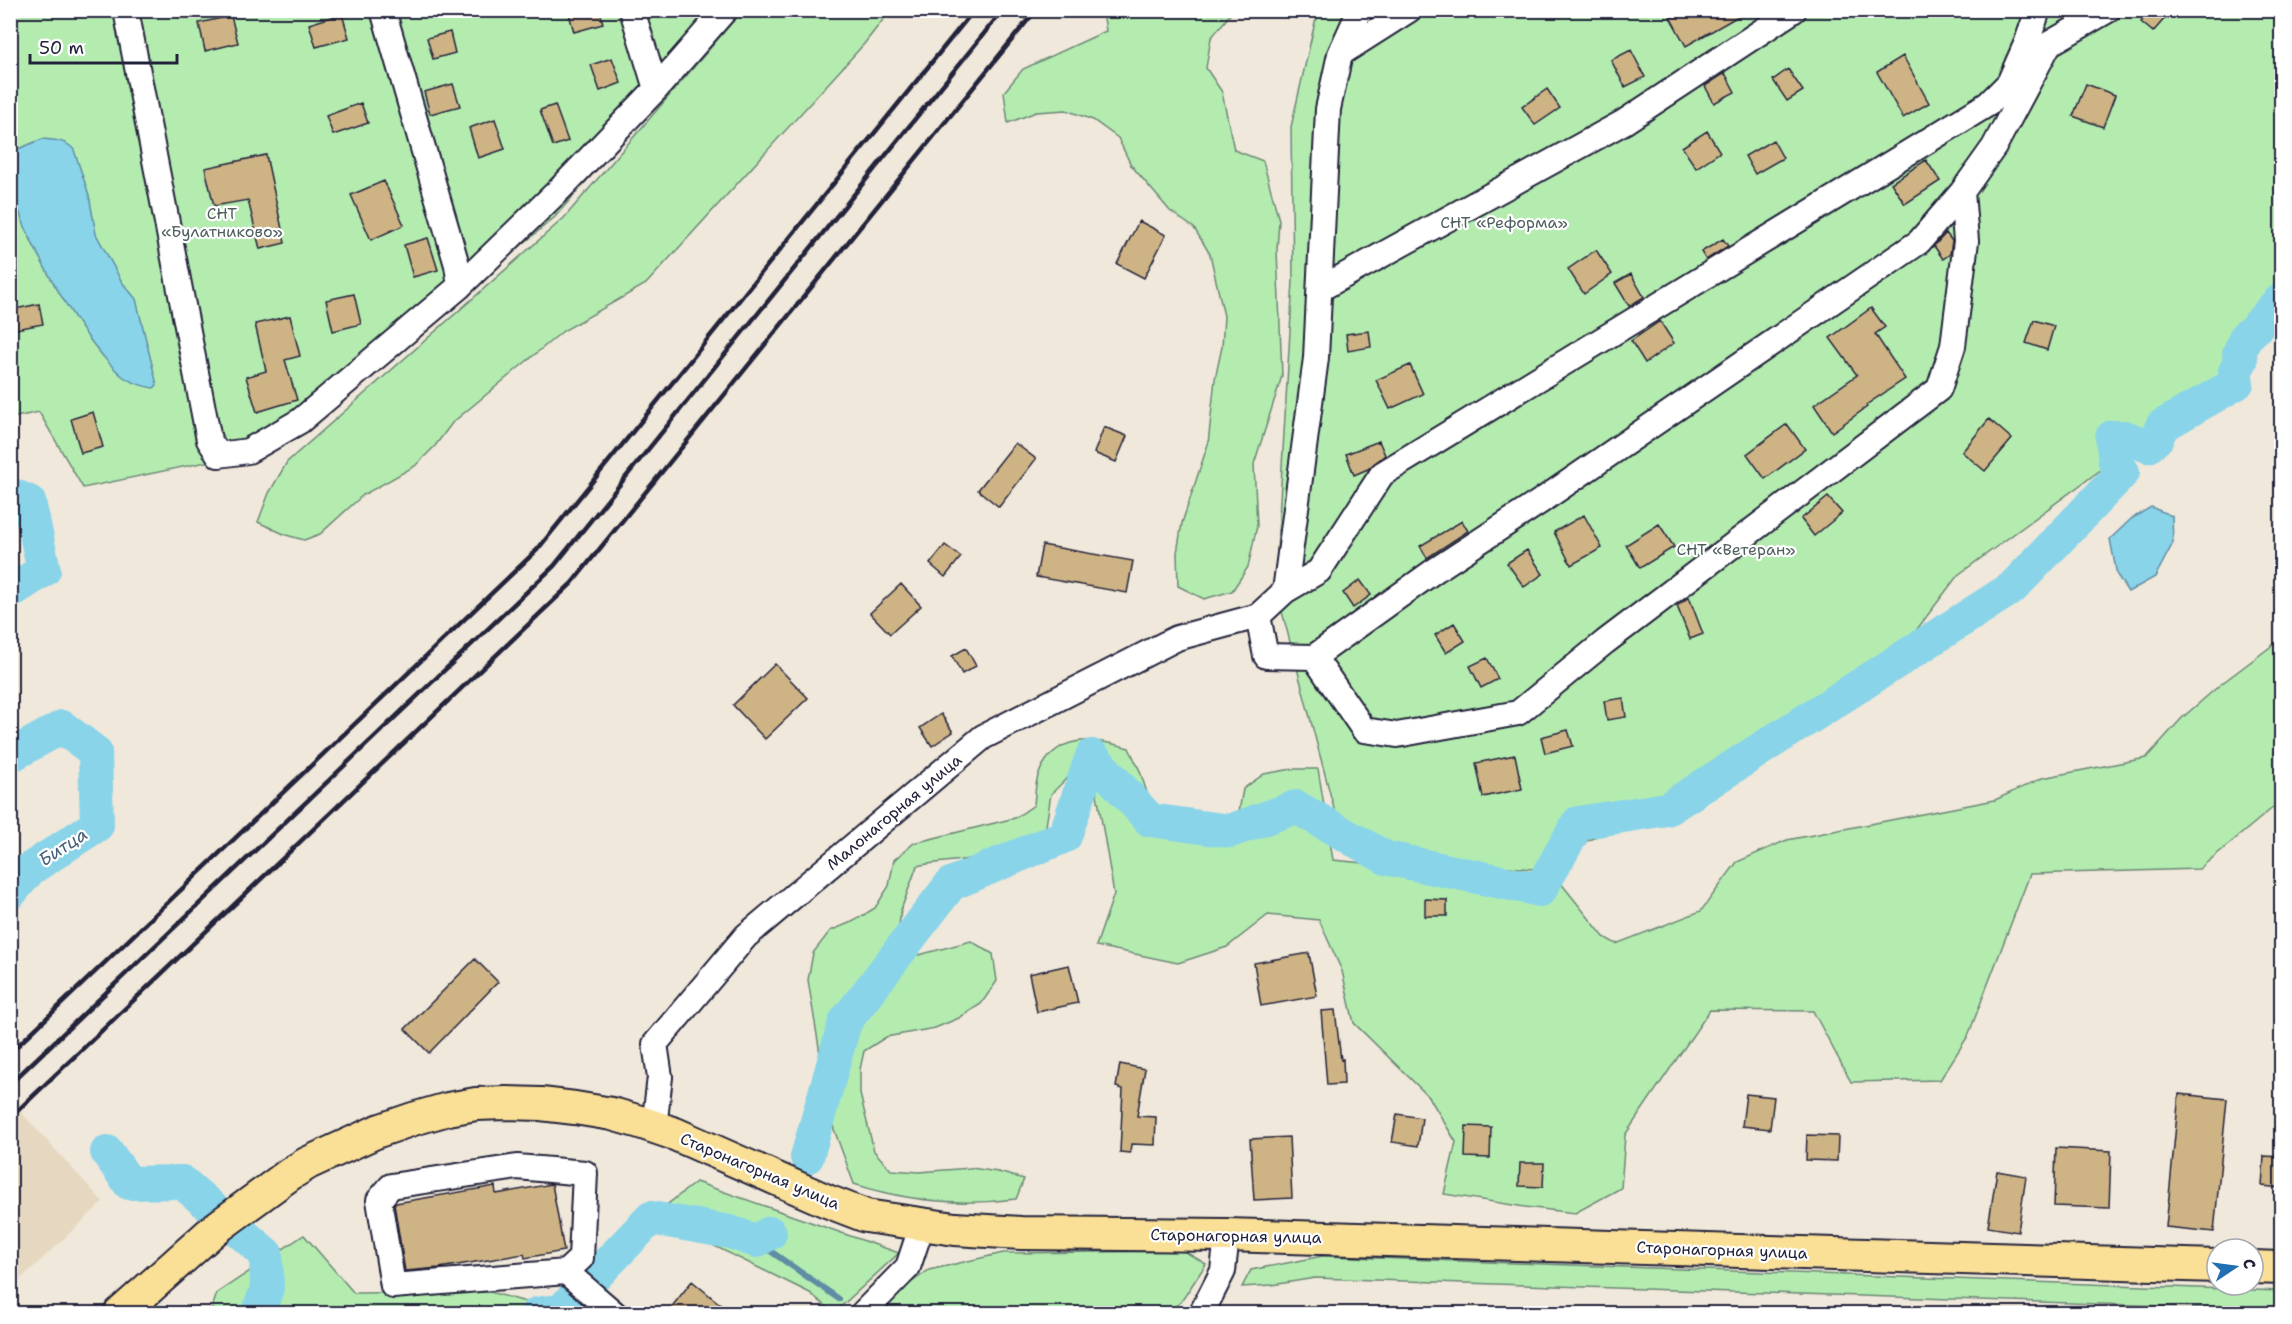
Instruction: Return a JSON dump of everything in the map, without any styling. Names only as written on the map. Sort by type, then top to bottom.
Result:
[{"type":"main road","name":"Старонагорная улица","points":[[160,1277],[214,1229],[309,1162],[378,1131],[448,1109],[476,1104],[506,1103],[564,1106],[612,1114],[675,1134],[866,1216],[922,1225],[1010,1233],[1227,1235],[2205,1266]]},
{"type":"main road","points":[[2265,1267],[2282,1268]]},
{"type":"main road","points":[[120,1314],[160,1277]]},
{"type":"main road","points":[[132,1314],[160,1277]]},
{"type":"street","points":[[126,10],[209,440],[219,454],[248,451],[300,421],[460,286],[560,189],[656,89],[725,10]]},
{"type":"street","points":[[383,10],[458,265],[460,286]]},
{"type":"street","points":[[632,10],[656,89]]},
{"type":"street","points":[[1285,591],[1316,358],[1328,109],[1340,54],[1360,10]]},
{"type":"street","points":[[1340,54],[1409,10]]},
{"type":"street","points":[[1320,289],[1624,122],[1794,10]]},
{"type":"street","points":[[2038,10],[2009,83],[1988,104],[1382,474],[1319,571],[1285,591],[1258,616],[1266,656],[1314,657],[1434,571],[1541,501],[1919,242],[1962,192],[1994,147],[2049,44],[2108,10]]},
{"type":"street","points":[[1314,657],[1364,730],[1397,735],[1518,713],[1605,642],[1939,389],[1953,346],[1966,241],[1962,192]]},
{"type":"street","name":"Малонагорная улица","points":[[654,1127],[660,1077],[655,1044],[746,936],[983,737],[1177,638],[1258,616]]},
{"type":"street","points":[[566,1272],[581,1258],[585,1173],[517,1167],[391,1186],[379,1200],[393,1286],[566,1272],[614,1313]]},
{"type":"street","points":[[862,1314],[908,1267],[922,1225]]},
{"type":"street","points":[[1201,1314],[1222,1271],[1227,1235]]},
{"type":"shaded area","points":[[11,1101],[103,1202],[11,1288]]},
{"type":"green space","points":[[743,10],[890,11],[864,44],[646,284],[563,331],[452,423],[435,446],[415,466],[363,495],[320,534],[304,540],[286,535],[258,522],[269,493],[287,462],[564,218]]},
{"type":"green space","name":"СНТ «Булатниково»","points":[[11,11],[734,11],[555,217],[282,446],[83,488],[39,412],[11,418]]},
{"type":"green space","points":[[1103,11],[1233,11],[1211,38],[1206,68],[1222,92],[1234,150],[1263,161],[1279,220],[1277,250],[1282,376],[1254,464],[1257,526],[1248,567],[1232,591],[1204,599],[1178,586],[1177,553],[1182,523],[1208,444],[1215,379],[1222,347],[1224,316],[1210,254],[1194,228],[1170,211],[1131,165],[1118,138],[1093,120],[1066,110],[1036,112],[1008,123],[1004,92],[1023,69],[1106,31]]},
{"type":"green space","points":[[1322,11],[2281,11],[2281,313],[2235,371],[1958,575],[1865,698],[1533,869],[1346,854],[1275,585],[1293,281],[1291,127],[1315,22]]},
{"type":"green space","points":[[2281,639],[2281,801],[2199,869],[2030,874],[1968,1036],[1940,1080],[1851,1082],[1813,1011],[1710,1010],[1625,1135],[1621,1188],[1575,1213],[1444,1194],[1456,1142],[1429,1097],[1354,1023],[1342,971],[1319,920],[1268,915],[1227,947],[1178,963],[1096,946],[1114,894],[1096,788],[1076,769],[1051,794],[1045,832],[989,854],[917,866],[901,910],[897,942],[919,955],[971,941],[993,954],[997,981],[981,1004],[959,1018],[935,1028],[886,1037],[864,1051],[860,1069],[860,1094],[874,1151],[891,1170],[919,1172],[971,1168],[998,1172],[1024,1179],[1016,1199],[955,1202],[914,1198],[854,1184],[831,1121],[808,980],[813,953],[830,931],[854,921],[875,908],[889,886],[894,860],[914,843],[1015,818],[1034,805],[1037,779],[1045,762],[1064,745],[1088,741],[1129,748],[1148,796],[1166,817],[1189,831],[1217,834],[1238,817],[1243,789],[1264,774],[1292,769],[1318,769],[1333,860],[1560,882],[1604,937],[1616,944],[1701,911],[1737,862],[1787,840],[1995,800],[2042,778],[2146,758],[2182,718],[2221,684]]},
{"type":"green space","points":[[696,1182],[899,1253],[834,1313],[810,1293],[690,1234],[668,1204]]},
{"type":"green space","points":[[304,1235],[354,1293],[490,1292],[533,1304],[582,1313],[210,1314],[217,1293]]},
{"type":"green space","points":[[1184,1251],[1206,1264],[1181,1302],[1165,1313],[868,1313],[929,1270],[1003,1253]]},
{"type":"green space","points":[[1323,1256],[2205,1288],[2205,1297],[2265,1297],[2265,1290],[2281,1291],[2281,1310],[1315,1278],[1242,1287],[1251,1270]]},
{"type":"water","points":[[42,139],[64,142],[74,150],[89,195],[96,234],[122,282],[136,299],[157,385],[154,388],[124,377],[105,359],[55,286],[27,231],[11,184],[11,152]]},
{"type":"water","points":[[2151,507],[2172,516],[2173,543],[2155,577],[2128,592],[2117,575],[2110,539],[2131,519]]},
{"type":"building","points":[[568,10],[600,10],[603,24],[574,32]]},
{"type":"building","points":[[1682,10],[1749,10],[1686,46],[1670,17]]},
{"type":"building","points":[[2150,10],[2156,10],[2165,18],[2153,32],[2141,22]]},
{"type":"building","points":[[342,14],[349,38],[316,47],[309,24]]},
{"type":"building","points":[[231,16],[238,43],[205,51],[199,23]]},
{"type":"building","points":[[450,32],[455,53],[433,59],[427,38]]},
{"type":"building","points":[[1631,50],[1645,77],[1625,87],[1611,60]]},
{"type":"building","points":[[1903,56],[1929,103],[1903,118],[1877,72]]},
{"type":"building","points":[[612,58],[621,83],[600,91],[591,65]]},
{"type":"building","points":[[1788,69],[1803,91],[1787,101],[1773,80]]},
{"type":"building","points":[[1725,73],[1735,92],[1714,103],[1705,86]]},
{"type":"building","points":[[453,84],[460,106],[430,114],[424,92]]},
{"type":"building","points":[[2086,84],[2115,95],[2103,127],[2073,116]]},
{"type":"building","points":[[1547,89],[1560,108],[1535,125],[1522,107]]},
{"type":"building","points":[[361,103],[368,123],[333,135],[326,116]]},
{"type":"building","points":[[555,105],[568,141],[553,146],[540,110]]},
{"type":"building","points":[[495,119],[505,149],[478,158],[469,128]]},
{"type":"building","points":[[1707,131],[1720,152],[1696,168],[1682,147]]},
{"type":"building","points":[[1773,140],[1783,158],[1755,174],[1745,156]]},
{"type":"building","points":[[266,155],[285,243],[260,249],[248,200],[214,206],[205,168]]},
{"type":"building","points":[[1926,160],[1940,181],[1905,204],[1891,183]]},
{"type":"building","points":[[384,181],[404,225],[371,240],[351,195]]},
{"type":"building","points":[[1139,221],[1166,235],[1144,278],[1117,264]]},
{"type":"building","points":[[1946,233],[1952,241],[1950,254],[1943,259],[1934,246]]},
{"type":"building","points":[[428,238],[438,270],[413,277],[404,245]]},
{"type":"building","points":[[1723,239],[1728,246],[1706,260],[1701,252]]},
{"type":"building","points":[[1596,250],[1612,274],[1584,294],[1568,269]]},
{"type":"building","points":[[1631,274],[1644,297],[1629,306],[1615,283]]},
{"type":"building","points":[[354,294],[361,324],[333,331],[326,300]]},
{"type":"building","points":[[39,304],[43,324],[10,330],[10,310]]},
{"type":"building","points":[[1871,308],[1885,327],[1875,334],[1905,379],[1866,405],[1867,407],[1832,432],[1814,405],[1857,375],[1830,338]]},
{"type":"building","points":[[290,316],[300,356],[285,360],[297,400],[257,412],[246,377],[266,371],[255,324]]},
{"type":"building","points":[[2034,320],[2054,326],[2047,350],[2026,343]]},
{"type":"building","points":[[1660,321],[1674,343],[1645,363],[1631,341]]},
{"type":"building","points":[[1369,331],[1371,347],[1348,351],[1346,334]]},
{"type":"building","points":[[1410,365],[1423,394],[1390,409],[1376,380]]},
{"type":"building","points":[[93,412],[103,447],[81,453],[71,419]]},
{"type":"building","points":[[1989,419],[2012,439],[1985,471],[1962,452]]},
{"type":"building","points":[[1787,424],[1805,449],[1765,479],[1747,454]]},
{"type":"building","points":[[1104,427],[1127,436],[1116,462],[1094,453]]},
{"type":"building","points":[[1379,441],[1385,455],[1368,469],[1354,475],[1346,454]]},
{"type":"building","points":[[1015,443],[1036,459],[999,507],[978,490]]},
{"type":"building","points":[[1828,497],[1842,513],[1814,536],[1801,519]]},
{"type":"building","points":[[1584,515],[1602,548],[1571,565],[1554,532]]},
{"type":"building","points":[[1462,521],[1468,531],[1427,558],[1420,546]]},
{"type":"building","points":[[1659,524],[1674,547],[1640,568],[1626,545]]},
{"type":"building","points":[[945,545],[961,557],[945,577],[930,564]]},
{"type":"building","points":[[1042,545],[1133,561],[1127,593],[1036,577]]},
{"type":"building","points":[[1527,550],[1543,574],[1524,587],[1507,563]]},
{"type":"building","points":[[1360,580],[1371,595],[1353,608],[1343,593]]},
{"type":"building","points":[[901,584],[921,606],[890,634],[870,613]]},
{"type":"building","points":[[1689,597],[1703,634],[1690,639],[1677,606]]},
{"type":"building","points":[[1454,623],[1465,641],[1446,653],[1435,635]]},
{"type":"building","points":[[966,648],[976,666],[962,674],[952,656]]},
{"type":"building","points":[[1487,658],[1498,679],[1481,688],[1470,666]]},
{"type":"building","points":[[775,664],[808,698],[765,739],[733,705]]},
{"type":"building","points":[[1623,698],[1626,717],[1607,720],[1604,701]]},
{"type":"building","points":[[941,714],[953,732],[932,746],[920,728]]},
{"type":"building","points":[[1568,730],[1573,746],[1545,753],[1541,737]]},
{"type":"building","points":[[1515,755],[1522,789],[1483,797],[1476,763]]},
{"type":"building","points":[[1425,899],[1447,900],[1447,916],[1425,916]]},
{"type":"building","points":[[1309,953],[1317,996],[1261,1006],[1254,963]]},
{"type":"building","points":[[475,959],[498,982],[429,1053],[405,1029]]},
{"type":"building","points":[[1069,965],[1078,1003],[1037,1012],[1029,974]]},
{"type":"building","points":[[1335,1010],[1341,1060],[1343,1059],[1344,1084],[1327,1085],[1321,1011]]},
{"type":"building","points":[[1120,1064],[1145,1069],[1137,1116],[1156,1117],[1155,1145],[1131,1144],[1130,1153],[1120,1152],[1123,1089],[1116,1087]]},
{"type":"building","points":[[1746,1094],[1774,1097],[1770,1129],[1742,1126]]},
{"type":"building","points":[[2179,1094],[2227,1099],[2214,1232],[2166,1227]]},
{"type":"building","points":[[1397,1114],[1422,1118],[1418,1146],[1392,1142]]},
{"type":"building","points":[[1466,1126],[1491,1127],[1490,1158],[1465,1157]]},
{"type":"building","points":[[1807,1135],[1838,1136],[1837,1161],[1806,1160]]},
{"type":"building","points":[[1289,1137],[1292,1198],[1254,1200],[1250,1139]]},
{"type":"building","points":[[2056,1148],[2111,1151],[2109,1208],[2054,1206]]},
{"type":"building","points":[[2264,1156],[2282,1157],[2282,1188],[2262,1186]]},
{"type":"building","points":[[1520,1163],[1544,1163],[1543,1187],[1519,1186]]},
{"type":"building","points":[[1997,1171],[2026,1176],[2018,1232],[1988,1227]]},
{"type":"building","points":[[552,1184],[564,1251],[525,1258],[524,1254],[439,1268],[405,1271],[394,1204],[495,1186],[496,1194]]},
{"type":"building","points":[[692,1281],[732,1314],[666,1314]]},
{"type":"waterway","points":[[807,1157],[845,1022],[951,884],[1065,836],[1092,756],[1150,820],[1230,831],[1296,807],[1386,858],[1540,890],[1578,823],[1667,809],[2012,588],[2123,472],[2115,462],[2112,437],[2124,437],[2148,446],[2157,438],[2162,426],[2237,383],[2235,371],[2241,361],[2239,354],[2246,336],[2282,299]]},
{"type":"waterway","name":"Битца","points":[[10,494],[29,502],[44,570],[10,592]]},
{"type":"waterway","name":"Битца","points":[[10,756],[62,727],[95,752],[97,825],[30,869],[10,893]]},
{"type":"waterway","name":"Битца","points":[[107,1152],[129,1183],[182,1182],[266,1254],[267,1288],[258,1314]]},
{"type":"waterway","points":[[537,1314],[562,1310],[651,1218],[730,1232],[756,1241],[770,1233]]},
{"type":"waterway","points":[[756,1241],[839,1299]]},
{"type":"railway","points":[[10,1053],[537,550],[974,10]]},
{"type":"railway","points":[[10,1084],[554,566],[1003,10]]},
{"type":"railway","points":[[10,1118],[572,583],[1036,10]]},
{"type":"park label","name":"СНТ «Реформа»","points":[[1504,222]]},
{"type":"park label","name":"СНТ «Ветеран»","points":[[1736,549]]}]
